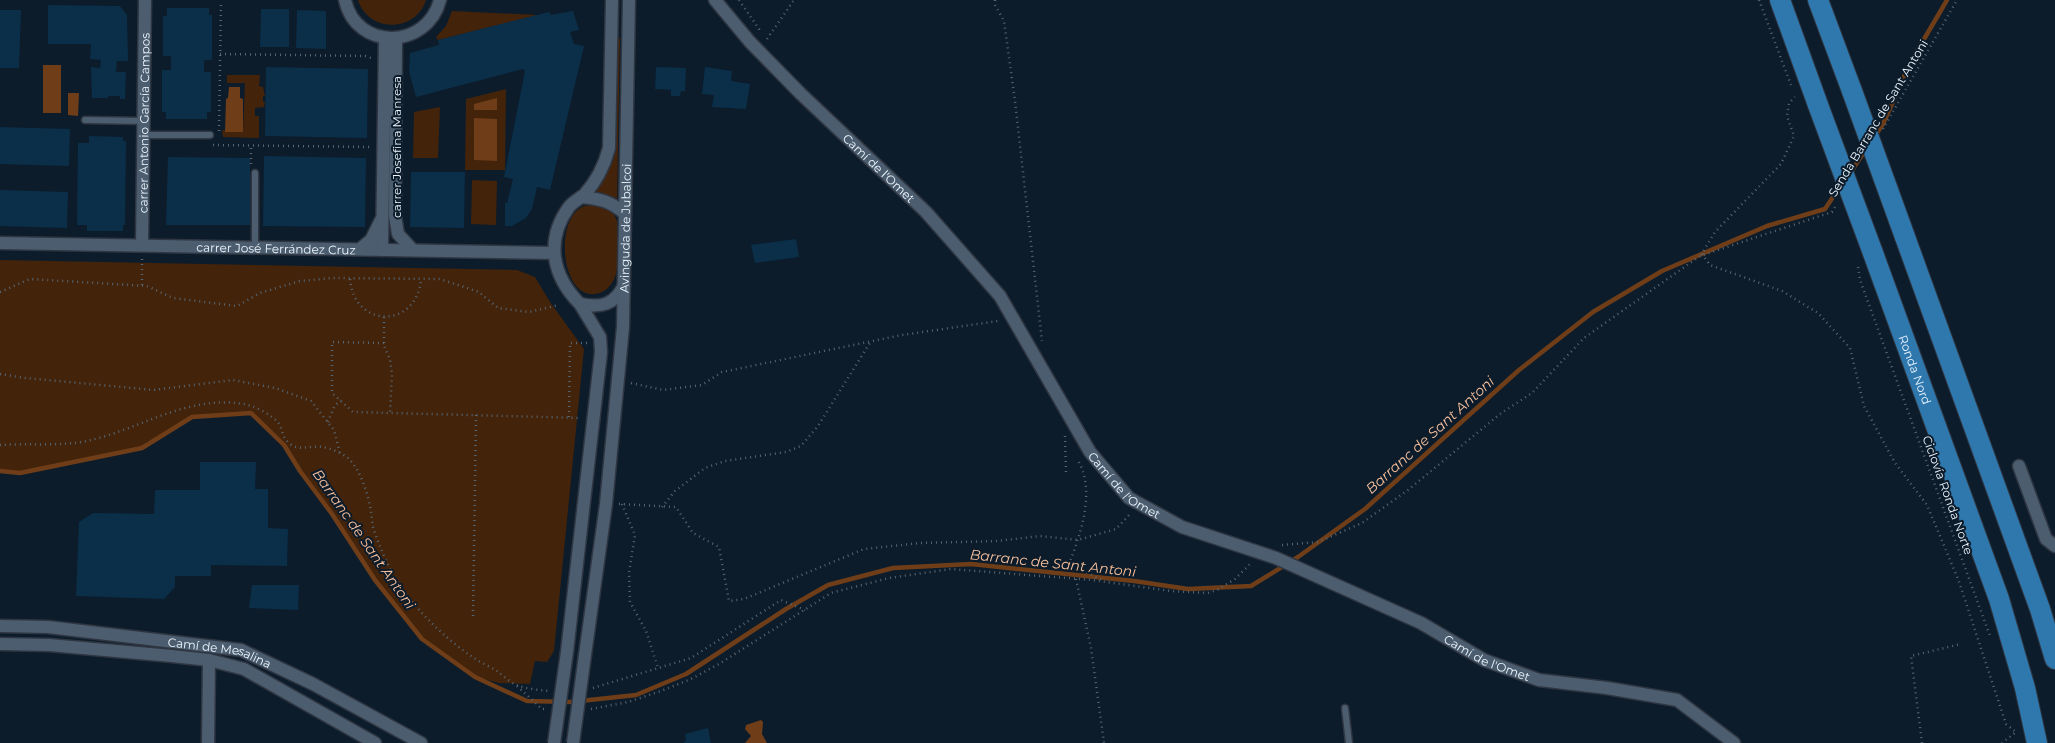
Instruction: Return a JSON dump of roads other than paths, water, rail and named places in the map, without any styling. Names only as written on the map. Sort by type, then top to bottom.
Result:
[{"type":"main road","name":"Ronda Nord","points":[[1780,0],[1818,105],[1865,258],[1999,599],[2025,688],[2037,743]]},
{"type":"main road","points":[[1818,0],[2040,609],[2055,659]]},
{"type":"street","name":"carrer Antonio García Campos","points":[[142,250],[145,0]]},
{"type":"street","points":[[345,0],[350,14],[364,29],[390,38],[416,32],[425,26],[433,17],[440,0]]},
{"type":"street","name":"Avinguda de Jubalcoi","points":[[553,253],[557,231],[565,213],[595,183],[605,164],[609,148],[612,0]]},
{"type":"street","name":"Avinguda de Jubalcoi","points":[[580,304],[597,306],[612,302],[620,294],[624,285],[629,0]]},
{"type":"street","name":"Camí de l'Omet","points":[[715,0],[759,51],[801,94],[926,212],[1000,296],[1090,452],[1129,498],[1182,527],[1276,558],[1421,622],[1484,660],[1539,680],[1607,688],[1677,700],[1734,743]]},
{"type":"street","name":"carrer Josefina Manresa","points":[[382,250],[390,38]]},
{"type":"street","name":"carrer Josefina Manresa","points":[[390,38],[395,216],[398,234],[412,249]]},
{"type":"street","points":[[581,197],[599,199],[614,204],[625,214]]},
{"type":"street","points":[[360,249],[371,240],[382,215]]},
{"type":"street","name":"carrer José Ferrández Cruz","points":[[0,243],[142,250],[255,248],[412,249],[553,253]]},
{"type":"street","points":[[553,253],[558,270],[600,337],[601,352],[567,652],[554,743]]},
{"type":"street","points":[[573,743],[606,504],[619,381],[624,285]]},
{"type":"street","points":[[2019,466],[2046,539],[2055,546]]},
{"type":"street","name":"Camí de Mesalina","points":[[0,626],[48,627],[241,650],[313,684],[421,743]]},
{"type":"street","points":[[0,644],[49,645],[209,660],[244,669],[375,743]]},
{"type":"street","points":[[208,743],[209,660]]},
{"type":"street","name":"Camí de l'Omet","points":[[1708,723],[1723,743]]},
{"type":"lane","points":[[85,120],[144,122]]},
{"type":"lane","points":[[144,135],[210,136]]},
{"type":"lane","points":[[255,173],[255,248]]},
{"type":"lane","points":[[1345,708],[1349,743]]},
{"type":"waterway","name":"Barranc de Sant Antoni","points":[[1875,136],[1883,124],[1910,63],[1947,0]]},
{"type":"waterway","name":"Barranc de Sant Antoni","points":[[1850,173],[1867,148]]},
{"type":"waterway","name":"Barranc de Sant Antoni","points":[[0,471],[20,473],[142,448],[192,417],[251,413],[284,445],[375,580],[422,639],[475,677],[527,701],[571,702],[636,695],[686,674],[786,609],[828,585],[893,568],[971,564],[1134,581],[1188,589],[1251,586],[1298,557],[1365,509],[1519,370],[1593,312],[1662,271],[1767,226],[1825,209],[1841,185]]}]
